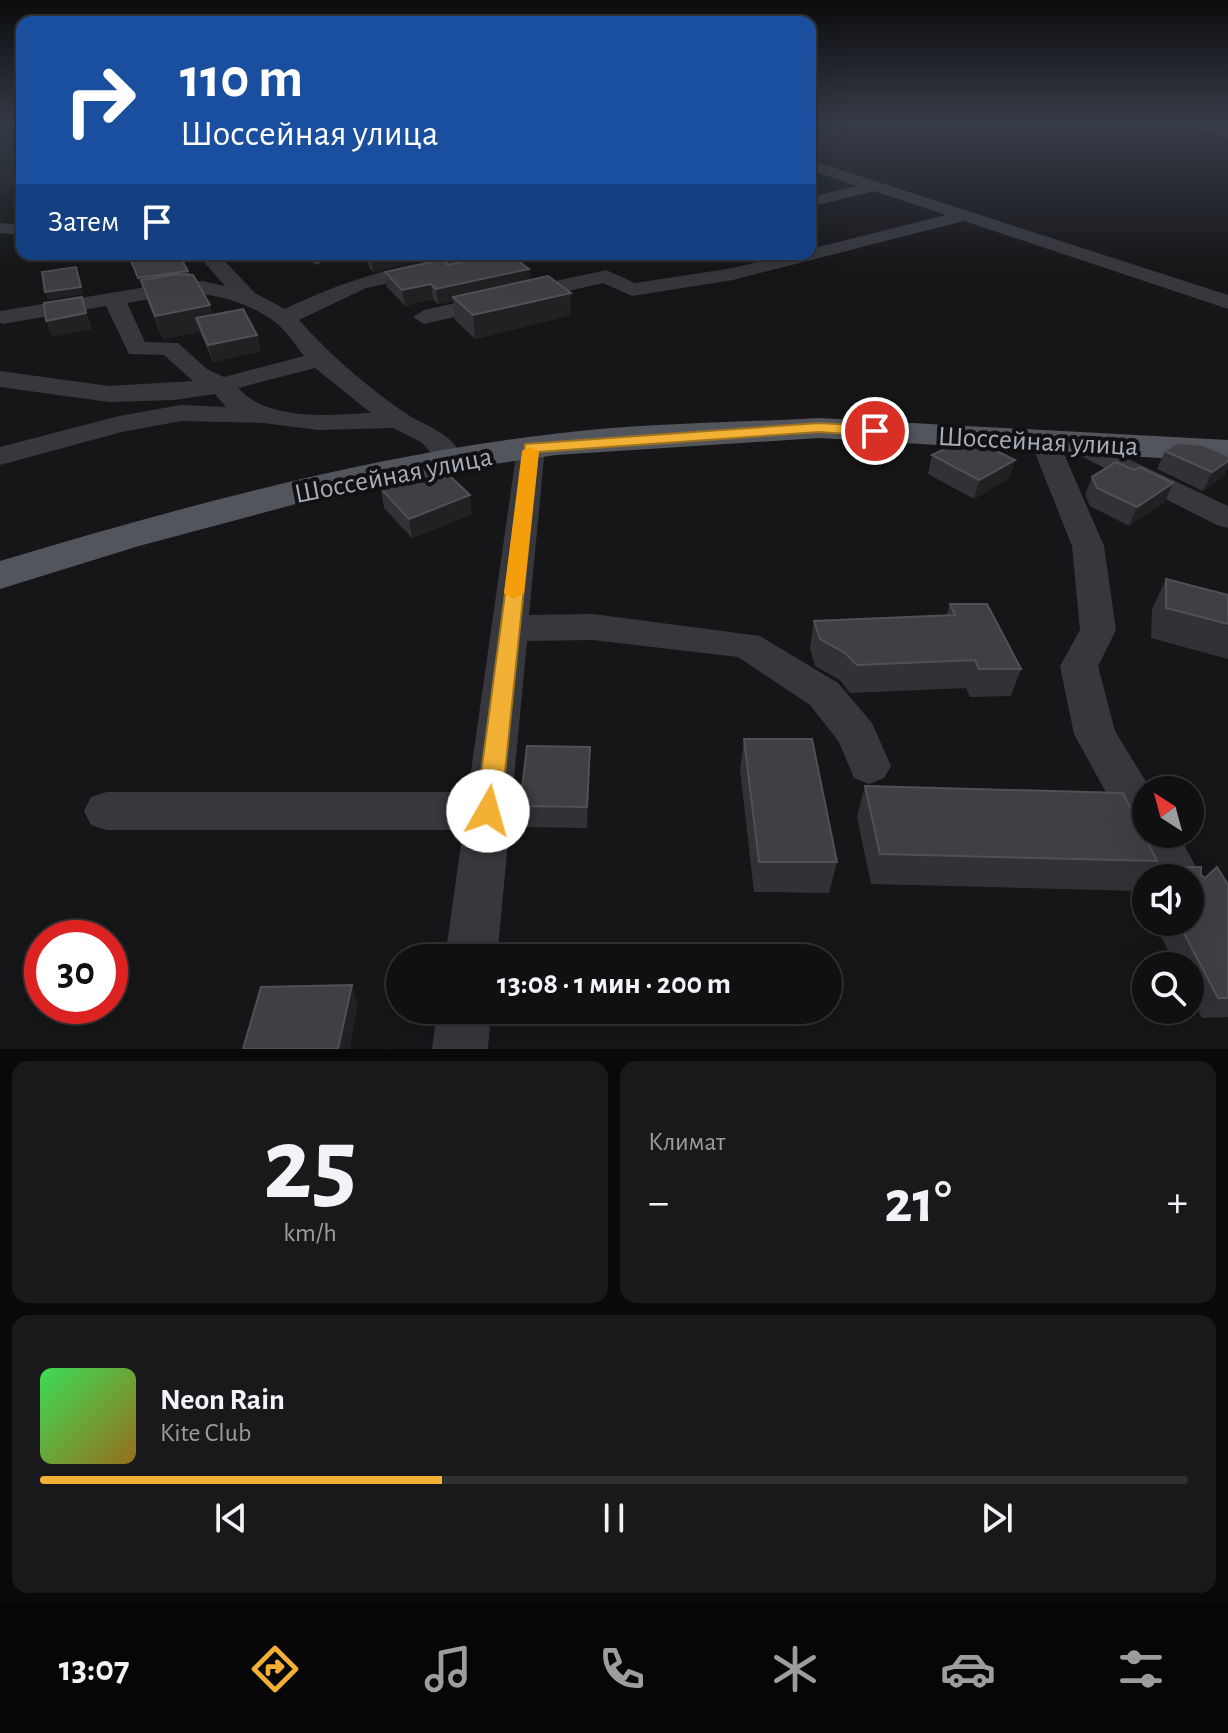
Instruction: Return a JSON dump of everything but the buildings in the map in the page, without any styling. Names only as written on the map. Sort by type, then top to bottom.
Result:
[{"type":"main road","name":"Шоссейная улица","points":[[0,575],[125,537],[302,491],[452,459],[531,448],[819,428],[1228,451]]},
{"type":"street","points":[[829,173],[968,215],[1228,302]]},
{"type":"street","points":[[816,201],[875,186]]},
{"type":"street","points":[[816,253],[968,215]]},
{"type":"street","points":[[184,287],[187,280],[212,260],[230,276],[247,298]]},
{"type":"street","points":[[285,318],[360,283],[471,260]]},
{"type":"street","points":[[424,317],[606,276],[632,290],[733,274],[789,260]]},
{"type":"street","points":[[3,317],[184,287],[202,287],[247,298],[285,318],[320,359],[397,420],[431,436],[452,459]]},
{"type":"street","points":[[113,297],[137,349],[170,348],[198,374],[221,385],[241,406],[266,417]]},
{"type":"street","points":[[0,379],[109,394],[174,392],[221,385],[320,359]]},
{"type":"street","points":[[0,456],[119,424],[181,413],[344,422],[397,420]]},
{"type":"street","points":[[1059,441],[1228,518]]},
{"type":"street","points":[[1059,441],[1088,546],[1098,630],[1079,666],[1095,734],[1132,798]]},
{"type":"street","points":[[473,944],[531,448]]},
{"type":"street","points":[[510,628],[593,627],[747,645],[824,694],[857,735],[869,766]]},
{"type":"street","points":[[107,811],[488,811]]},
{"type":"street","points":[[460,1049],[463,1024]]},
{"type":"shaded area","points":[[0,173],[16,173],[16,187],[0,194]]},
{"type":"slow traffic","points":[[514,593],[530,451]]},
{"type":"route","points":[[488,811],[531,448],[819,428],[875,431]]}]
